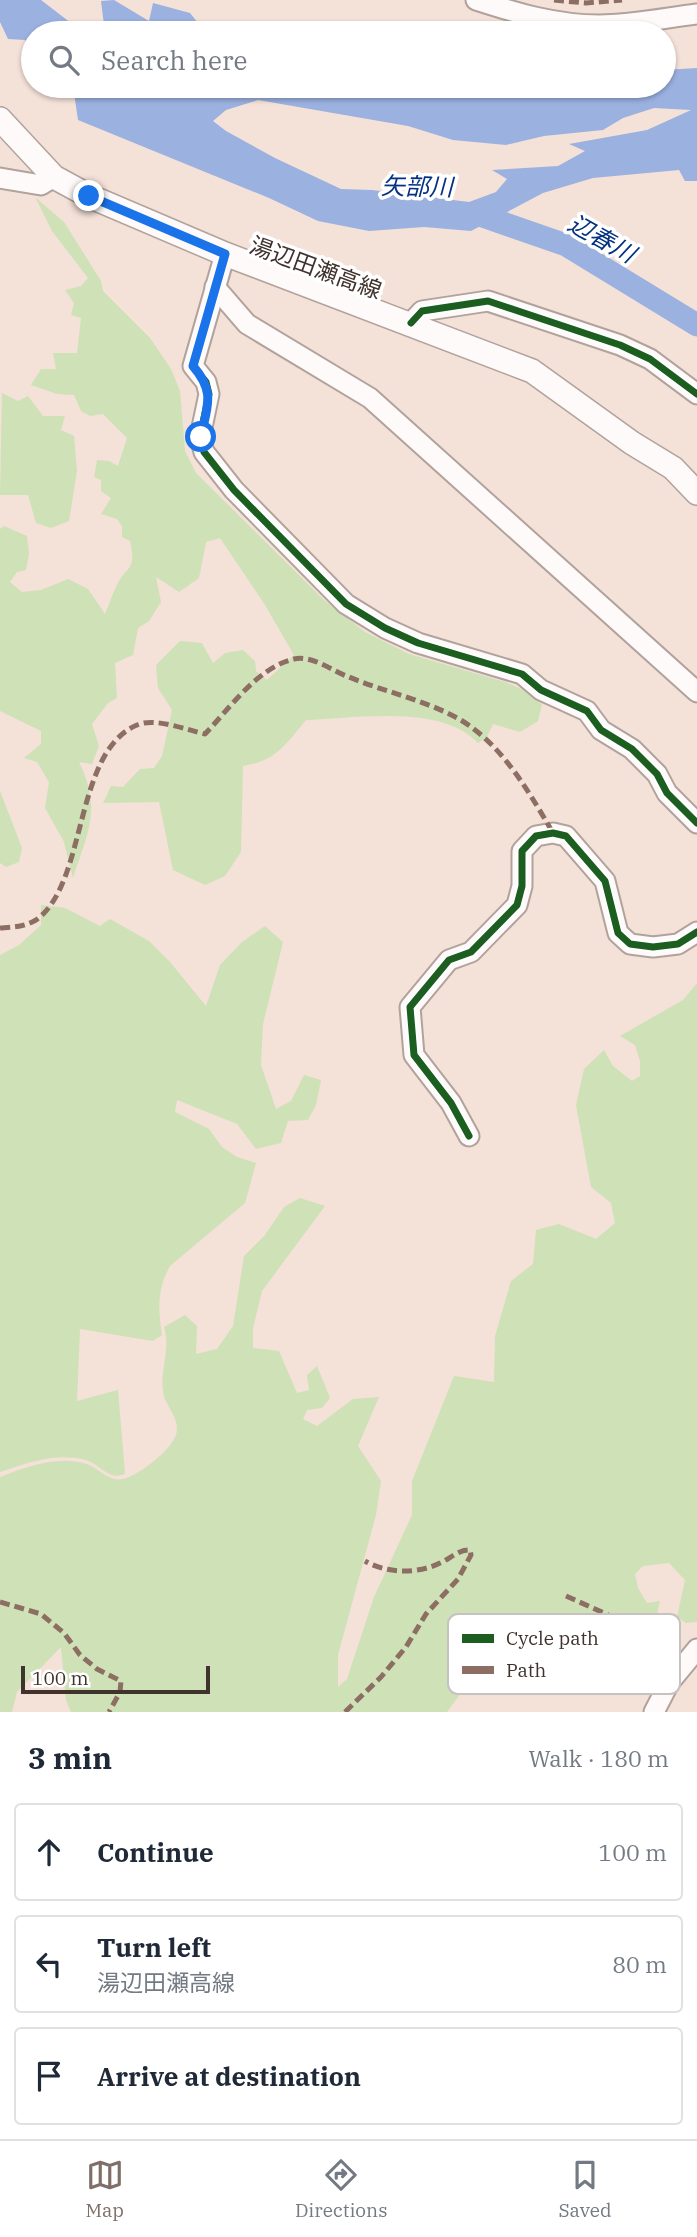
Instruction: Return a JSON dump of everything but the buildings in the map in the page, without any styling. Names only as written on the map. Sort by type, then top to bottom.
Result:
[{"type":"main road","name":"湯辺田瀬高線","points":[[0,119],[54,177],[89,196],[225,254],[533,371],[632,443],[673,468],[697,493]]},
{"type":"street","points":[[476,0],[515,13],[564,21]]},
{"type":"street","points":[[636,21],[697,14]]},
{"type":"street","points":[[0,178],[41,185],[54,177]]},
{"type":"street","points":[[225,254],[193,366],[206,382],[209,394],[201,437],[204,452],[234,490],[346,604],[385,628],[418,643],[522,674],[541,690],[587,711],[601,730],[632,749],[657,774],[667,793],[697,823]]},
{"type":"street","points":[[215,287],[247,324],[370,398],[697,692]]},
{"type":"street","points":[[411,323],[422,311],[488,300],[620,345],[650,359],[697,394]]},
{"type":"street","points":[[469,1136],[451,1103],[414,1055],[410,1007],[449,960],[471,952],[517,905],[522,886],[522,851],[536,836],[566,836],[605,881],[618,933],[630,944],[653,947],[678,944],[697,932]]},
{"type":"street","points":[[680,1670],[697,1649]]},
{"type":"street","points":[[654,1712],[663,1694]]},
{"type":"green space","points":[[35,197],[64,222],[101,281],[103,291],[150,338],[171,369],[180,391],[185,451],[196,473],[324,600],[365,632],[409,654],[505,682],[526,691],[542,704],[538,721],[520,732],[493,724],[487,737],[478,743],[463,731],[421,718],[373,716],[306,720],[272,756],[243,766],[241,852],[225,876],[205,885],[173,870],[159,802],[103,803],[111,786],[123,787],[140,769],[154,768],[162,756],[172,710],[158,688],[156,665],[180,641],[202,643],[213,663],[225,653],[243,650],[255,661],[256,671],[267,680],[294,655],[265,605],[220,538],[206,542],[199,578],[179,592],[156,577],[161,602],[149,621],[138,628],[133,655],[115,663],[117,698],[108,703],[92,724],[99,746],[92,764],[79,762],[90,793],[91,807],[88,833],[73,878],[64,842],[45,808],[49,782],[37,762],[24,758],[41,744],[41,731],[0,711],[0,529],[4,526],[27,536],[29,554],[26,570],[17,572],[10,582],[22,592],[41,590],[68,579],[88,589],[105,614],[116,587],[132,563],[132,551],[130,541],[122,537],[122,526],[117,519],[101,514],[111,498],[101,491],[101,480],[94,477],[97,460],[109,461],[118,466],[127,438],[103,414],[90,416],[81,411],[74,395],[57,394],[31,385],[41,369],[56,369],[53,353],[77,353],[81,318],[71,315],[74,303],[65,290],[81,286],[88,278],[52,231]]},
{"type":"green space","points":[[2,393],[18,401],[28,396],[43,416],[65,416],[61,430],[74,436],[77,471],[69,521],[51,528],[36,523],[28,495],[0,495]]},
{"type":"green space","points":[[0,791],[22,848],[19,862],[6,867],[0,863]]},
{"type":"green space","points":[[41,905],[65,908],[100,926],[110,919],[149,941],[206,1006],[220,965],[242,942],[265,926],[283,942],[263,1024],[261,1065],[276,1109],[291,1101],[304,1075],[321,1080],[316,1105],[308,1120],[288,1121],[281,1143],[256,1149],[237,1124],[177,1100],[175,1112],[209,1129],[222,1147],[237,1157],[256,1163],[245,1203],[170,1266],[160,1300],[162,1335],[153,1341],[80,1329],[77,1401],[118,1390],[125,1474],[119,1476],[109,1474],[86,1460],[64,1457],[0,1472],[0,955],[19,945],[41,925]]},
{"type":"green space","points":[[697,983],[697,1622],[686,1623],[680,1619],[680,1614],[678,1614],[685,1580],[669,1563],[643,1566],[635,1574],[638,1588],[647,1603],[660,1601],[657,1614],[448,1614],[448,1694],[460,1694],[447,1712],[71,1712],[66,1700],[61,1647],[17,1692],[12,1712],[0,1712],[0,1477],[32,1466],[67,1461],[89,1465],[109,1477],[123,1479],[147,1467],[164,1452],[175,1437],[177,1425],[163,1391],[166,1343],[164,1327],[185,1315],[197,1326],[196,1354],[217,1349],[233,1326],[244,1256],[265,1235],[284,1207],[300,1198],[325,1206],[262,1291],[253,1328],[253,1348],[279,1351],[297,1393],[309,1390],[307,1375],[317,1366],[330,1398],[322,1408],[307,1410],[303,1419],[317,1426],[353,1399],[379,1397],[358,1446],[381,1481],[376,1515],[338,1655],[338,1687],[347,1679],[374,1597],[412,1515],[412,1481],[454,1376],[494,1382],[495,1336],[511,1281],[533,1264],[536,1230],[559,1224],[596,1239],[615,1223],[611,1203],[591,1187],[576,1105],[584,1069],[604,1050],[613,1066],[632,1081],[640,1076],[640,1061],[635,1045],[620,1036],[683,1000]]},
{"type":"water","points":[[0,0],[41,0],[68,21],[21,21],[21,40],[8,39],[0,22]]},
{"type":"water","points":[[114,0],[149,21],[104,21],[101,1]]},
{"type":"water","points":[[153,3],[190,13],[196,21],[149,21]]},
{"type":"water","points":[[697,68],[697,181],[685,181],[679,170],[593,178],[543,193],[471,231],[424,227],[369,231],[318,221],[269,198],[78,120],[75,98],[676,98],[676,69]],"holes":[[[258,100],[408,126],[453,140],[506,145],[544,136],[603,130],[623,118],[654,108],[691,110],[647,130],[569,144],[585,151],[558,166],[492,170],[507,179],[496,192],[469,202],[372,190],[341,189],[275,158],[213,121],[226,110]]]},
{"type":"waterway","name":"辺春川","points":[[474,213],[566,245],[697,325]]},
{"type":"marked path","points":[[554,0],[586,3],[622,0]]},
{"type":"marked path","points":[[0,928],[32,922],[53,902],[65,878],[91,789],[102,762],[116,740],[137,725],[153,722],[205,734],[257,679],[268,670],[294,659],[315,661],[349,677],[433,707],[474,729],[513,770],[553,833]]},
{"type":"marked path","points":[[345,1712],[381,1677],[406,1647],[426,1614],[458,1579],[471,1555],[470,1550],[462,1551],[431,1567],[412,1571],[383,1568],[365,1561]]},
{"type":"marked path","points":[[566,1596],[606,1614]]},
{"type":"marked path","points":[[0,1602],[41,1614],[64,1633],[80,1655],[97,1669],[121,1681],[120,1692],[109,1712]]},
{"type":"cycle path","points":[[225,254],[193,366],[206,382],[209,394],[200,437],[204,452],[234,490],[346,604],[385,628],[418,643],[522,674],[541,690],[587,711],[601,730],[632,749],[657,774],[667,793],[697,823]]},
{"type":"cycle path","points":[[411,323],[422,311],[488,301],[620,345],[650,359],[697,394]]},
{"type":"cycle path","points":[[469,1136],[451,1103],[414,1055],[410,1007],[449,960],[471,952],[517,905],[522,886],[522,851],[536,836],[553,833],[566,836],[605,881],[618,933],[630,944],[653,947],[678,944],[697,932]]},
{"type":"route","points":[[89,196],[225,254],[193,366],[206,382],[209,394],[201,437]]},
{"type":"water label","name":"矢部川","points":[[417,186]]}]
